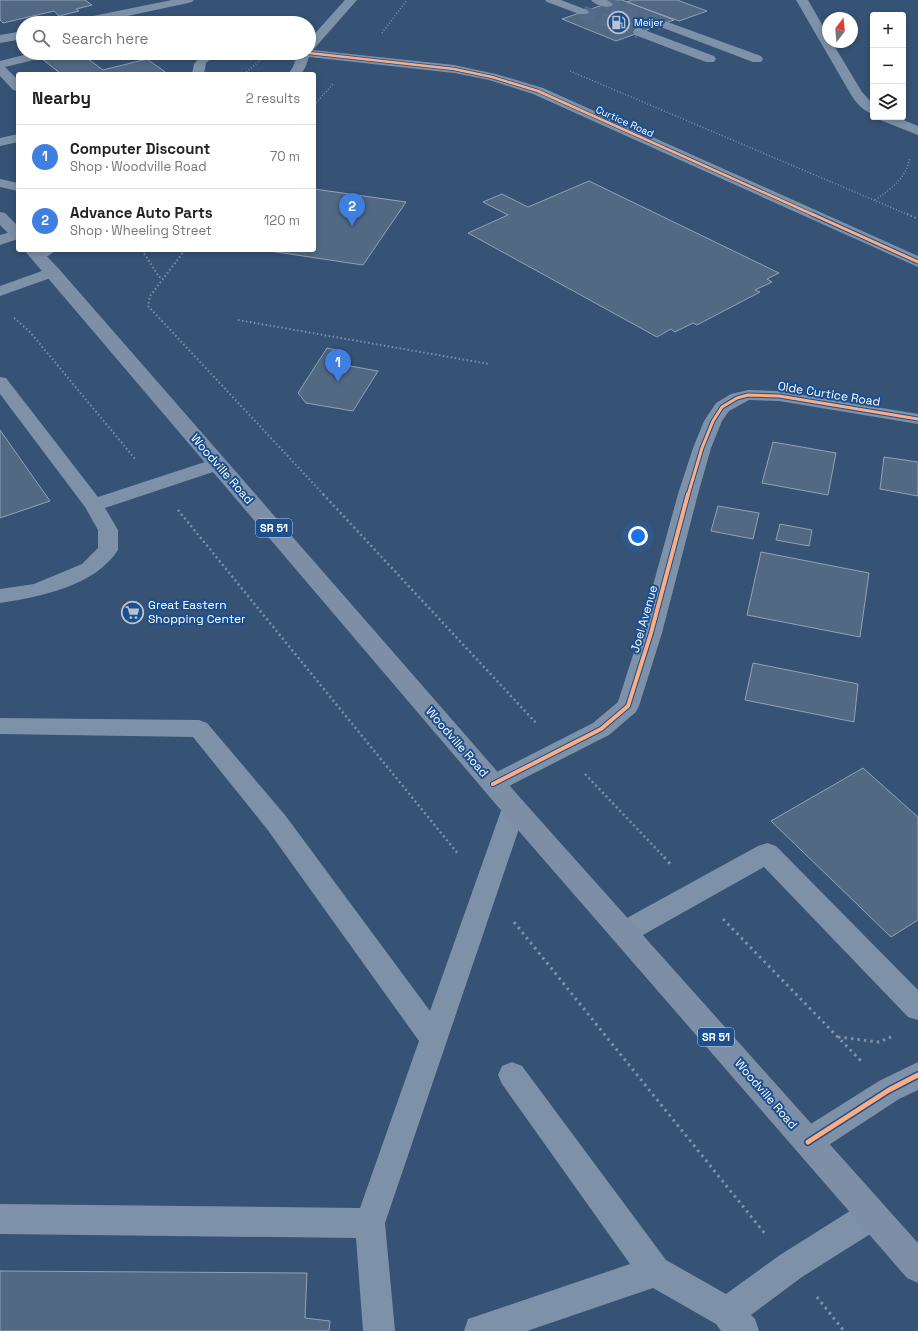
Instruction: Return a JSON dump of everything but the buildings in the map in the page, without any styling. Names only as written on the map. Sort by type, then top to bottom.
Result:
[{"type":"main road","points":[[0,216],[16,232]]},
{"type":"main road","name":"Woodville Road","points":[[38,252],[53,272],[514,808],[918,1267]]},
{"type":"street","points":[[137,0],[149,8]]},
{"type":"street","points":[[111,16],[188,0]]},
{"type":"street","points":[[316,39],[351,0]]},
{"type":"street","points":[[551,0],[583,12]]},
{"type":"street","points":[[802,0],[856,93],[870,108]]},
{"type":"street","points":[[662,24],[757,59]]},
{"type":"street","points":[[639,32],[710,59]]},
{"type":"street","points":[[0,39],[16,36]]},
{"type":"street","name":"Curtice Road","points":[[316,54],[447,68],[492,77],[525,87],[602,119],[918,262]]},
{"type":"street","points":[[0,65],[19,60]]},
{"type":"street","points":[[198,72],[198,65],[204,60]]},
{"type":"street","points":[[296,72],[302,60]]},
{"type":"street","points":[[0,69],[16,85]]},
{"type":"street","points":[[892,120],[918,131]]},
{"type":"street","points":[[0,142],[16,138]]},
{"type":"street","points":[[0,183],[16,187]]},
{"type":"street","points":[[0,240],[16,235]]},
{"type":"street","points":[[0,291],[53,272]]},
{"type":"street","points":[[0,382],[94,505],[108,530],[108,550],[89,569],[38,590],[0,596]]},
{"type":"street","name":"Olde Curtice Road","points":[[738,398],[748,395],[779,396],[918,419]]},
{"type":"street","name":"Joel Avenue","points":[[494,784],[601,729],[628,706],[651,633],[688,494],[702,448],[713,421],[722,407],[738,398]]},
{"type":"street","points":[[94,505],[218,464]]},
{"type":"street","points":[[0,726],[199,729],[276,822],[434,1039]]},
{"type":"street","points":[[379,1331],[370,1223],[514,808]]},
{"type":"street","points":[[624,932],[767,853],[914,997]]},
{"type":"street","points":[[512,1075],[655,1271],[735,1322],[791,1266],[872,1215]]},
{"type":"street","points":[[808,1142],[889,1090],[918,1075]]},
{"type":"street","points":[[0,1218],[370,1223]]},
{"type":"street","points":[[480,1331],[655,1271]]},
{"type":"path","points":[[381,35],[407,0]]},
{"type":"path","points":[[246,72],[261,60]]},
{"type":"path","points":[[875,200],[901,180],[905,175],[909,163],[910,151]]},
{"type":"path","points":[[143,252],[159,277],[163,278]]},
{"type":"path","points":[[183,252],[150,296],[148,306],[561,749],[889,1090]]},
{"type":"path","points":[[14,318],[30,332],[157,485],[486,888],[844,1331]]},
{"type":"path","points":[[238,320],[490,364]]},
{"type":"path","points":[[837,1037],[880,1042],[895,1035]]},
{"type":"tunnel","points":[[607,4],[662,24]]},
{"type":"tunnel","points":[[583,12],[639,32]]},
{"type":"cycle path","points":[[316,54],[454,69],[492,77],[538,91],[918,262]]},
{"type":"cycle path","points":[[493,784],[601,729],[628,706],[651,633],[688,494],[702,448],[713,421],[722,407],[737,398],[748,395],[779,396],[918,419]]},
{"type":"cycle path","points":[[808,1142],[889,1090],[918,1075]]},
{"type":"place","name":"Meijer","points":[[618,22]]},
{"type":"place","name":"Advance Auto Parts","points":[[352,226]]},
{"type":"place","name":"Computer Discount","points":[[338,382]]},
{"type":"place","name":"Great Eastern Shopping Center","points":[[132,612]]}]
